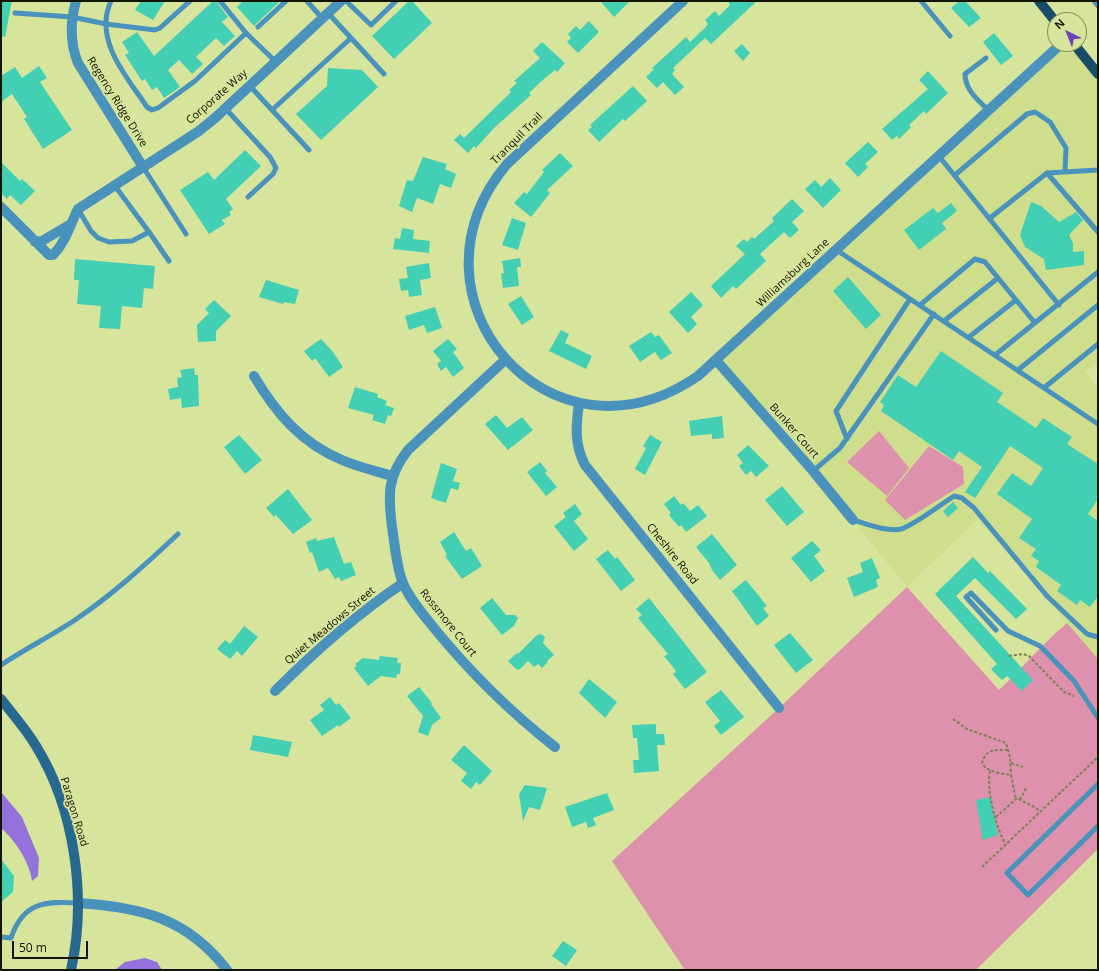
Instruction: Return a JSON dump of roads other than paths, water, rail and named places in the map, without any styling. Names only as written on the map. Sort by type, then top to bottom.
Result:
[{"type":"main road","points":[[1039,1],[1048,12]]},
{"type":"main road","points":[[1080,52],[1098,74]]},
{"type":"street","name":"Regency Ridge Drive","points":[[76,1],[72,17],[72,44],[78,63],[143,167]]},
{"type":"street","name":"Tranquil Trail","points":[[506,359],[487,333],[478,314],[472,294],[469,272],[470,238],[482,201],[496,177],[507,164],[683,1]]},
{"type":"street","name":"Corporate Way","points":[[78,209],[199,130],[249,86],[331,9]]},
{"type":"street","name":"Williamsburg Lane","points":[[506,359],[535,384],[548,392],[579,403],[615,406],[653,400],[684,385],[716,360],[835,249],[1052,52]]},
{"type":"street","points":[[1,207],[49,255],[53,255],[68,234],[78,209]]},
{"type":"street","points":[[35,242],[42,241],[71,224]]},
{"type":"street","name":"Rossmore Court","points":[[506,359],[400,459],[392,476],[388,500],[403,583],[416,605],[485,686],[510,710],[555,747]]},
{"type":"street","name":"Bunker Court","points":[[716,360],[813,471],[852,520]]},
{"type":"street","points":[[254,376],[284,420],[311,444],[342,460],[392,476]]},
{"type":"street","name":"Cheshire Road","points":[[579,403],[575,431],[577,445],[585,465],[779,708]]},
{"type":"street","name":"Quiet Meadows Street","points":[[275,691],[305,662],[378,600],[403,583]]},
{"type":"street","name":"Paragon Road","points":[[1,700],[27,731],[37,747],[55,787],[74,850],[78,903],[75,950],[71,970]]},
{"type":"street","points":[[78,903],[128,908],[167,920],[197,939],[227,970]]},
{"type":"lane","points":[[111,1],[108,9],[106,32],[115,59],[147,107],[152,110],[158,108],[189,86],[246,33]]},
{"type":"lane","points":[[16,13],[72,17],[106,24],[155,30],[160,28],[190,1]]},
{"type":"lane","points":[[220,1],[236,18],[246,33],[275,61]]},
{"type":"lane","points":[[258,28],[286,1]]},
{"type":"lane","points":[[307,1],[331,9],[351,38],[384,74]]},
{"type":"lane","points":[[346,1],[371,25],[396,1]]},
{"type":"lane","points":[[920,1],[950,36]]},
{"type":"lane","points":[[1094,1],[1098,6]]},
{"type":"lane","points":[[272,110],[351,38]]},
{"type":"lane","points":[[986,58],[966,74],[965,80],[970,91],[988,110]]},
{"type":"lane","points":[[249,86],[309,150]]},
{"type":"lane","points":[[225,108],[270,157],[276,168],[273,174],[248,197]]},
{"type":"lane","points":[[955,175],[1026,114],[1035,112],[1050,122],[1066,148],[1065,172]]},
{"type":"lane","points":[[938,155],[1059,305]]},
{"type":"lane","points":[[143,167],[186,234]]},
{"type":"lane","points":[[990,218],[1047,173],[1098,170]]},
{"type":"lane","points":[[1047,173],[1098,232]]},
{"type":"lane","points":[[115,186],[169,262]]},
{"type":"lane","points":[[78,209],[91,231],[98,238],[110,242],[132,241],[149,232]]},
{"type":"lane","points":[[835,249],[1098,424]]},
{"type":"lane","points":[[920,306],[975,260],[985,262],[1035,324]]},
{"type":"lane","points":[[995,355],[1059,305],[1098,272]]},
{"type":"lane","points":[[944,321],[998,278]]},
{"type":"lane","points":[[847,439],[836,411],[910,299]]},
{"type":"lane","points":[[968,337],[1016,300]]},
{"type":"lane","points":[[1018,370],[1098,305]]},
{"type":"lane","points":[[813,471],[840,448],[847,439],[934,314]]},
{"type":"lane","points":[[1044,388],[1098,344]]},
{"type":"lane","points":[[852,520],[881,528],[902,529],[925,516],[954,496],[962,498],[974,508],[1047,596],[1067,617],[1087,634],[1098,637]]},
{"type":"lane","points":[[1,665],[75,620],[98,603],[135,574],[178,534]]},
{"type":"lane","points":[[996,630],[966,597],[971,593],[1008,631],[1040,646],[1074,681],[1098,718]]},
{"type":"lane","points":[[1098,784],[1007,873],[1028,895],[1098,826]]},
{"type":"lane","points":[[1,937],[11,938],[19,919],[31,908],[42,903],[78,903]]}]
